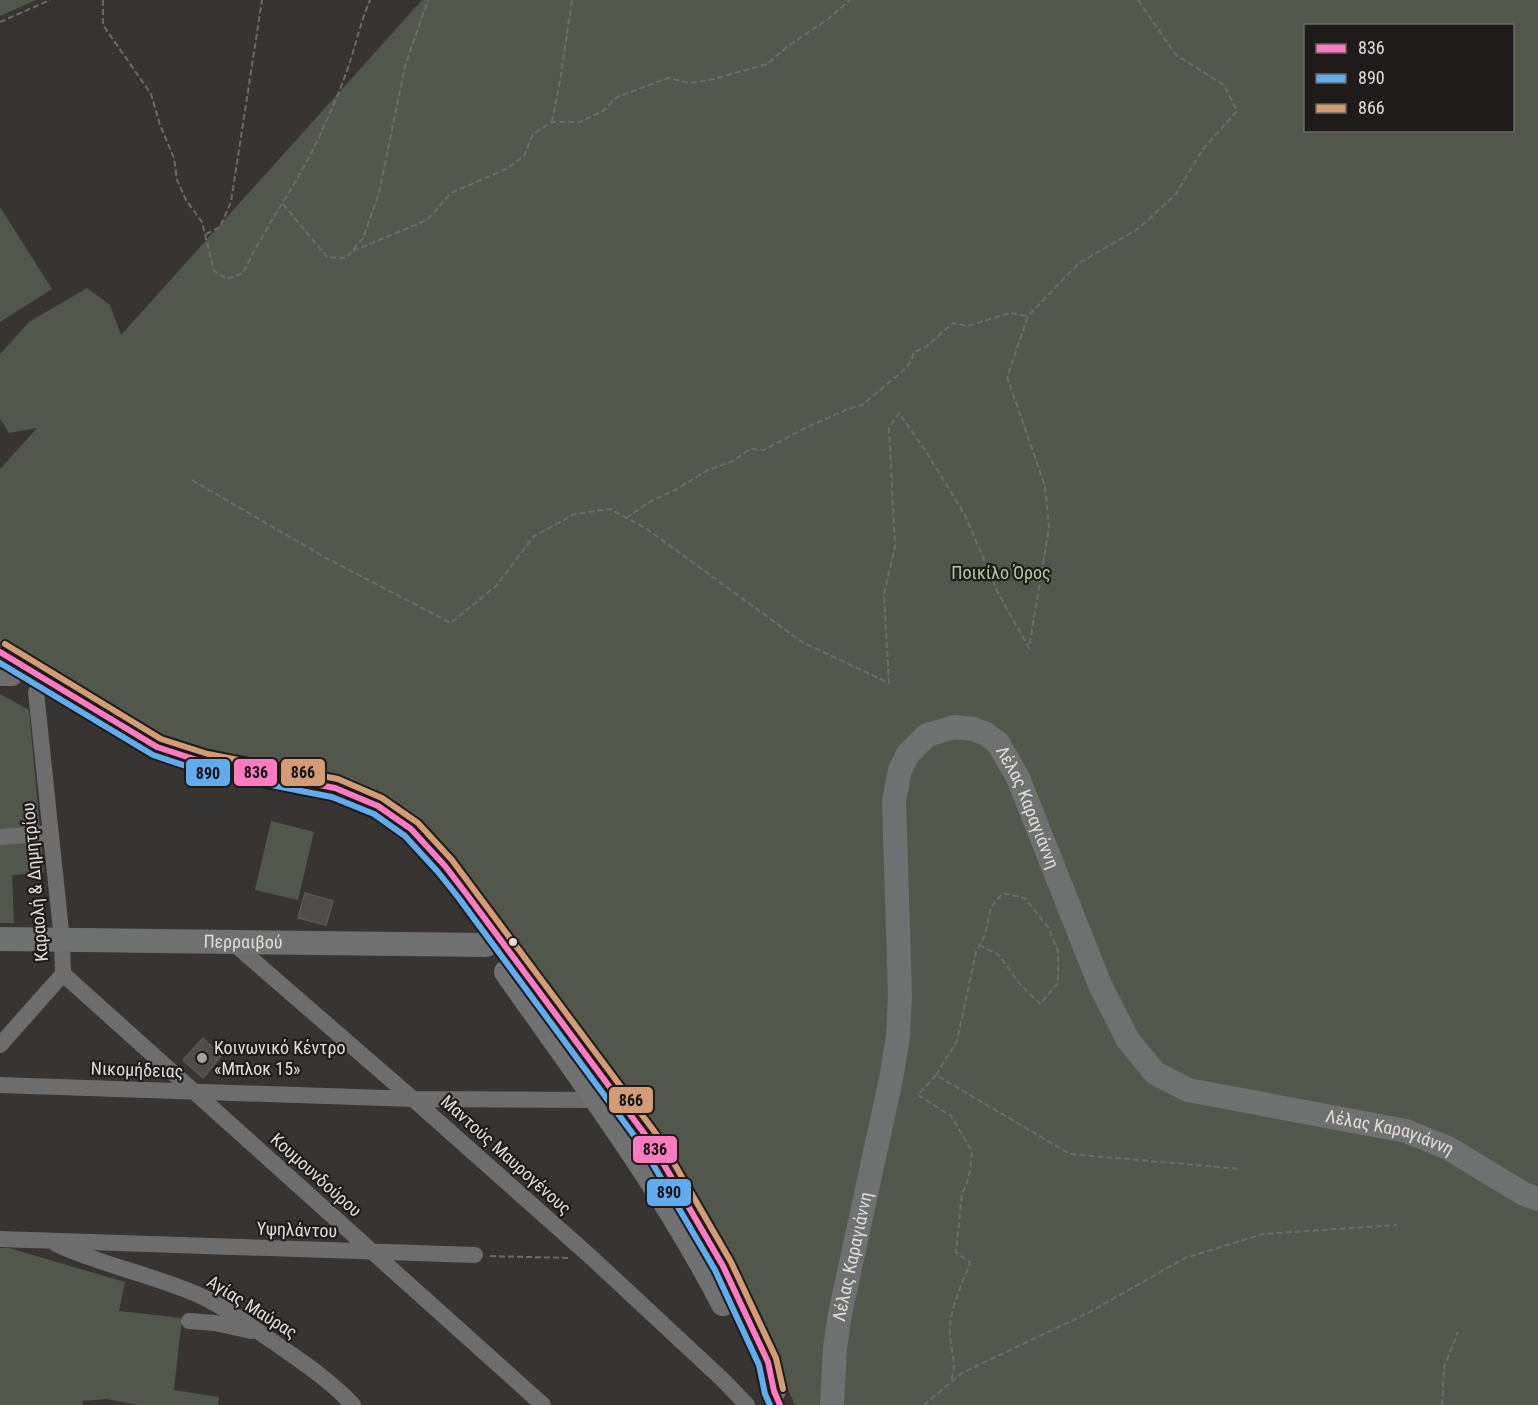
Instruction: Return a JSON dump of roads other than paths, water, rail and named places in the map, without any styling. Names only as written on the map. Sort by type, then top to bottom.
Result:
[{"type":"main road","points":[[0,652],[157,747],[199,762],[335,788],[378,806],[411,829],[465,892],[651,1144],[723,1266],[768,1362],[779,1401]]},
{"type":"main road","points":[[4,675],[121,744],[170,767],[202,777],[331,800],[374,818],[391,829],[421,858],[597,1100],[650,1179],[709,1275],[756,1366],[779,1401]]},
{"type":"main road","name":"Λέλας Καραγιάννη","points":[[822,1404],[898,1037],[900,994],[894,801],[896,786],[900,770],[908,754],[927,735],[941,730],[956,727],[973,729],[987,734],[998,743],[1018,778],[1100,985],[1128,1040],[1155,1073],[1188,1090],[1406,1131],[1448,1148],[1524,1194],[1538,1199]]},
{"type":"main road","name":"Περραιβού","points":[[0,939],[486,945]]},
{"type":"street","name":"Καραολή & Δημητρίου","points":[[0,1045],[63,974],[62,940],[36,692]]},
{"type":"street","points":[[0,837],[51,833]]},
{"type":"street","name":"Μαντούς Μαυρογένους","points":[[232,942],[592,1258],[747,1405]]},
{"type":"street","name":"Κουμουνδούρου","points":[[63,974],[543,1405]]},
{"type":"street","name":"Νικομήδειας","points":[[0,1085],[413,1099],[597,1100]]},
{"type":"street","name":"Υψηλάντου","points":[[0,1239],[475,1255]]},
{"type":"street","name":"Αγίας Μαύρας","points":[[50,1241],[84,1257],[151,1276],[206,1298],[330,1381],[353,1405]]},
{"type":"street","points":[[189,1321],[214,1323],[261,1333]]},
{"type":"place","name":"Κοινωνικό Κέντρο «Μπλοκ 15»","points":[[202,1058]]},
{"type":"park label","name":"Ποικίλο Όρος","points":[[1001,573]]}]
